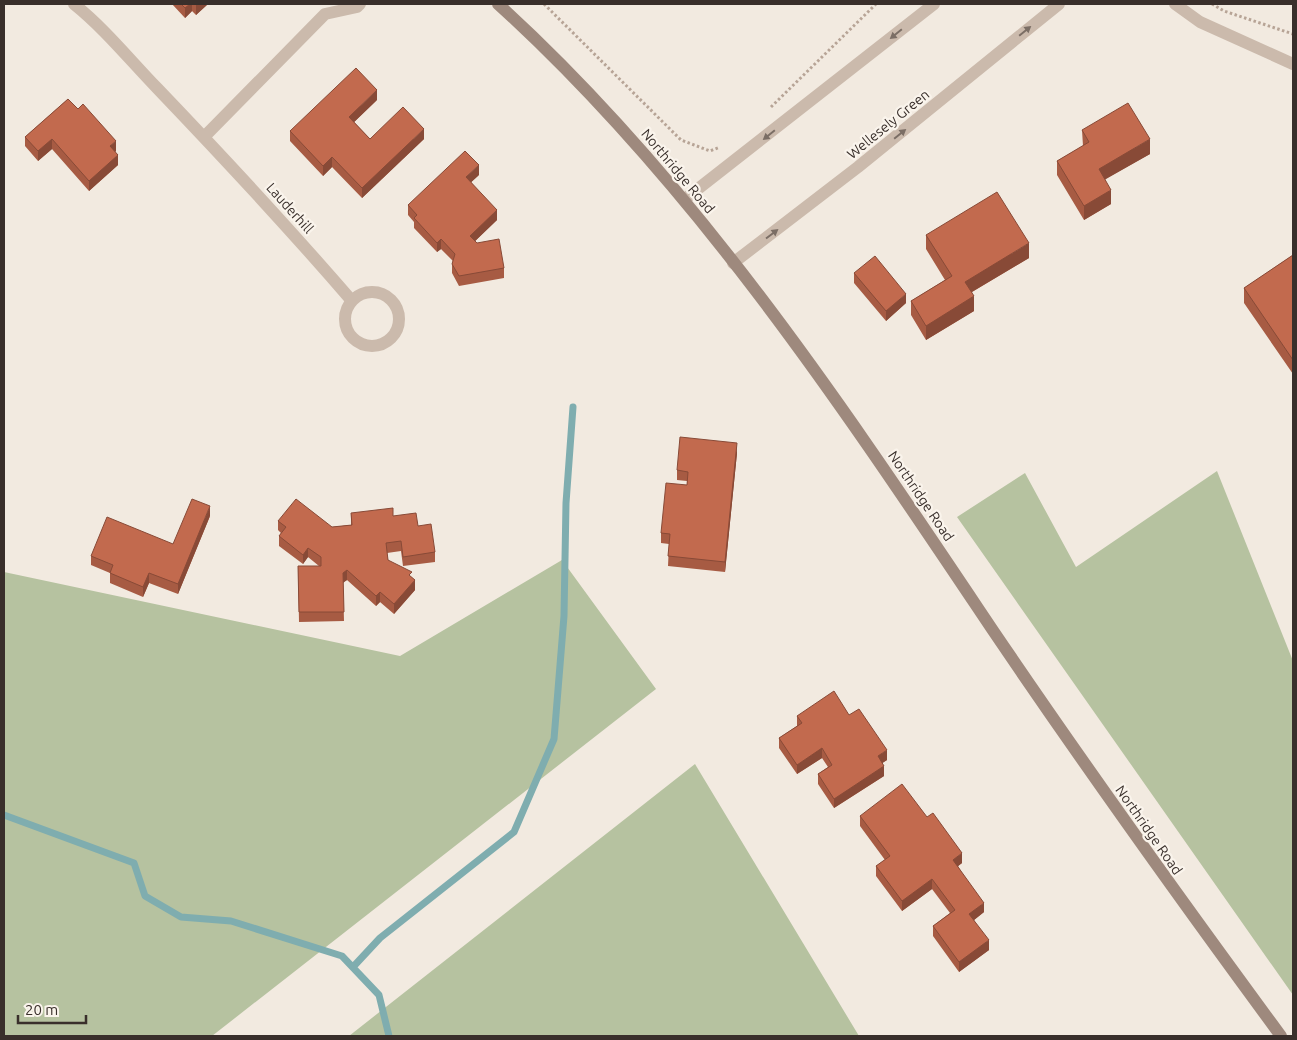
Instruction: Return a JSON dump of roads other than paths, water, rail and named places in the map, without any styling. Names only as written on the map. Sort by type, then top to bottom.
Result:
[{"type":"main road","name":"Northridge Road","points":[[498,4],[609,114],[685,200],[772,310],[878,459],[1109,800],[1281,1036]]},
{"type":"street","name":"Lauderhill","points":[[74,4],[99,24],[156,87],[205,136],[352,301]]},
{"type":"street","points":[[205,136],[328,9],[357,6],[360,4]]},
{"type":"street","points":[[685,200],[934,4]]},
{"type":"street","name":"Wellesely Green","points":[[733,263],[858,167],[1058,4]]},
{"type":"street","points":[[1175,4],[1200,22],[1293,64]]},
{"type":"street","points":[[376,292],[391,299],[396,306],[400,322],[392,338],[376,347],[357,342],[350,336],[345,318],[352,301],[359,295],[376,292]]},
{"type":"waterway","points":[[353,967],[380,938],[514,832],[554,739],[564,616],[566,503],[573,407]]},
{"type":"waterway","points":[[4,815],[134,863],[145,896],[181,917],[231,921],[342,956],[379,995],[389,1036]]}]
